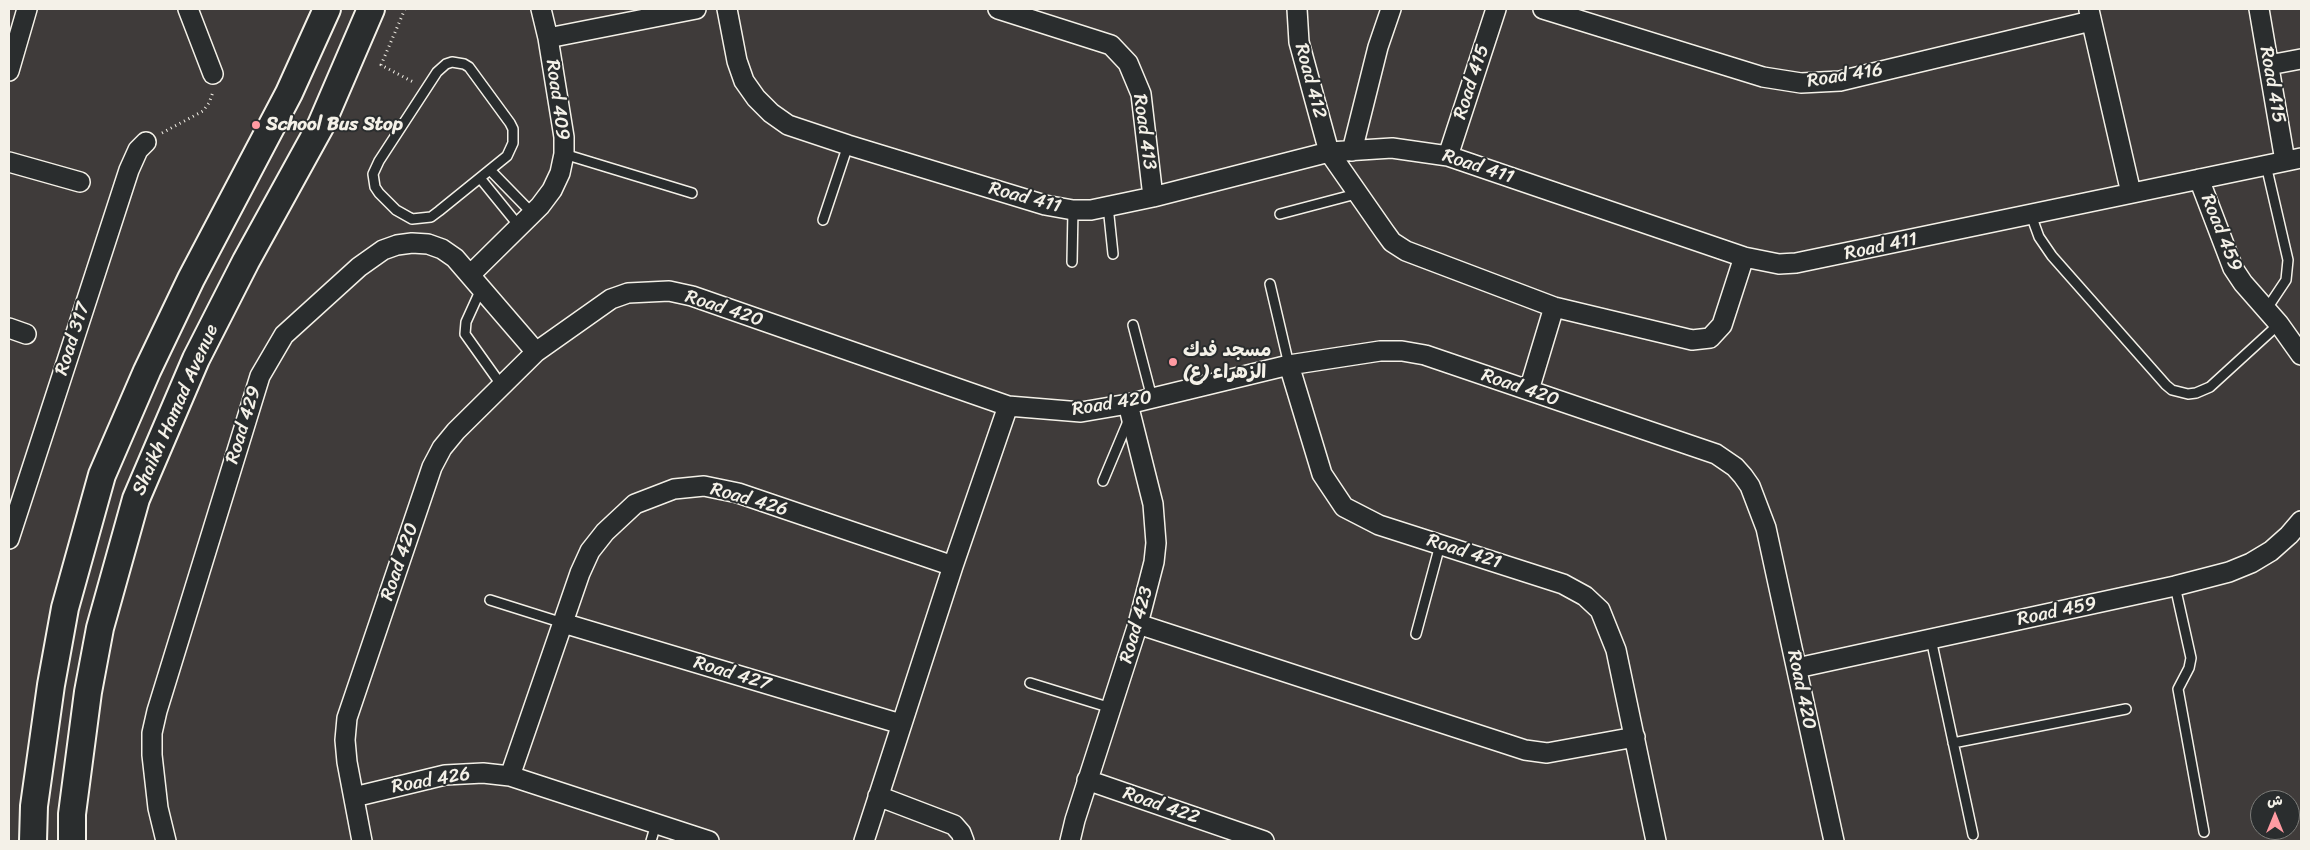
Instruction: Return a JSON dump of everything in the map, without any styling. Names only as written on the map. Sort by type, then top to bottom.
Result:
[{"type":"main road","points":[[34,841],[34,806],[54,666],[65,608],[102,475],[147,371],[191,280],[288,94],[328,9]]},
{"type":"main road","name":"Shaikh Hamad Avenue","points":[[72,841],[72,814],[96,646],[136,499],[196,359],[246,261],[321,125],[371,9]]},
{"type":"street","points":[[9,71],[27,9]]},
{"type":"street","points":[[188,9],[213,74]]},
{"type":"street","name":"Road 409","points":[[475,282],[552,190],[560,173],[564,154],[564,137],[548,38],[541,9]]},
{"type":"street","name":"Road 409","points":[[548,38],[696,9]]},
{"type":"street","name":"Road 411","points":[[728,9],[737,61],[744,80],[756,98],[771,113],[788,125],[1045,205],[1073,210],[1108,206],[1153,197],[1329,152],[1392,148],[1448,156],[1744,257],[1778,264],[1813,261],[2293,159]]},
{"type":"street","name":"Road 412","points":[[1297,9],[1299,42],[1329,152],[1356,194],[1392,242],[1406,251],[1554,307],[1692,340],[1710,338],[1722,326],[1744,257]]},
{"type":"street","points":[[1352,151],[1378,47],[1392,9]]},
{"type":"street","name":"Road 415","points":[[1448,156],[1496,9]]},
{"type":"street","name":"Road 416","points":[[1543,9],[1763,77],[1801,83],[1840,81],[2090,15],[2131,193]]},
{"type":"street","name":"Road 415","points":[[2259,9],[2269,65],[2293,159]]},
{"type":"street","name":"Road 413","points":[[1009,10],[1112,45],[1128,63],[1141,94],[1153,197]]},
{"type":"street","points":[[2269,65],[2301,59]]},
{"type":"street","name":"Road 317","points":[[9,539],[129,170],[138,150],[146,142]]},
{"type":"street","points":[[9,162],[80,182]]},
{"type":"street","name":"Road 459","points":[[2199,179],[2233,268],[2243,283],[2279,324],[2301,355]]},
{"type":"street","name":"Road 429","points":[[166,841],[158,808],[152,755],[152,733],[156,711],[260,376],[271,354],[284,335],[360,266],[382,250],[397,244],[428,244],[442,249],[455,258],[536,352]]},
{"type":"street","name":"Road 420","points":[[362,841],[345,740],[347,718],[432,467],[442,448],[456,431],[536,352],[611,299],[628,293],[669,292],[701,300],[1008,406],[1080,412],[1129,410],[1152,398],[1289,365],[1380,351],[1402,351],[1425,355],[1716,454],[1735,466],[1750,486],[1766,528],[1834,841]]},
{"type":"street","points":[[1529,390],[1554,307]]},
{"type":"street","name":"Road 421","points":[[1289,365],[1322,474],[1344,507],[1379,525],[1563,584],[1585,596],[1600,610],[1616,650],[1656,841]]},
{"type":"street","points":[[864,841],[953,566],[1008,406]]},
{"type":"street","name":"Road 423","points":[[1070,841],[1087,780],[1138,624],[1154,562],[1155,524],[1149,486],[1129,410]]},
{"type":"street","name":"Road 426","points":[[510,776],[590,551],[604,532],[636,504],[674,488],[704,486],[738,493],[953,566]]},
{"type":"street","name":"Road 459","points":[[1797,668],[2174,586],[2228,572],[2251,563],[2271,551],[2301,521]]},
{"type":"street","name":"Road 427","points":[[563,623],[901,724]]},
{"type":"street","points":[[1138,624],[1525,750],[1547,753],[1557,752],[1635,737]]},
{"type":"street","name":"Road 426","points":[[354,797],[445,775],[483,773],[510,776],[653,833],[709,841]]},
{"type":"street","name":"Road 422","points":[[1087,780],[1264,841]]},
{"type":"street","points":[[878,796],[954,825],[961,833],[964,841]]},
{"type":"lane","points":[[458,62],[469,67],[513,129],[514,136],[511,150],[490,170],[439,211],[422,219],[412,219],[403,216],[375,187],[375,167],[437,72],[446,64],[458,62]]},
{"type":"lane","points":[[823,220],[848,145]]},
{"type":"lane","points":[[564,154],[692,193]]},
{"type":"lane","points":[[2266,165],[2288,260],[2286,280],[2266,310]]},
{"type":"lane","points":[[490,170],[526,220]]},
{"type":"lane","points":[[480,178],[526,220]]},
{"type":"lane","points":[[1280,214],[1356,194]]},
{"type":"lane","points":[[1108,206],[1113,254]]},
{"type":"lane","points":[[1072,262],[1073,210]]},
{"type":"lane","points":[[2031,215],[2039,237],[2052,256],[2172,390],[2188,394],[2210,387],[2279,324]]},
{"type":"lane","points":[[475,282],[466,322],[466,334],[502,386]]},
{"type":"lane","points":[[1270,284],[1289,365]]},
{"type":"lane","points":[[1132,325],[1152,398]]},
{"type":"lane","points":[[1103,481],[1129,410]]},
{"type":"lane","points":[[1416,634],[1440,545]]},
{"type":"lane","points":[[2174,586],[2191,658],[2189,668],[2178,689],[2204,832]]},
{"type":"lane","points":[[490,600],[563,623]]},
{"type":"lane","points":[[1931,639],[1973,835]]},
{"type":"lane","points":[[1030,683],[1111,708]]},
{"type":"lane","points":[[1954,743],[2126,710]]},
{"type":"path","points":[[405,9],[381,65],[407,79]]},
{"type":"path","points":[[146,142],[203,111],[213,94],[213,74]]},
{"type":"place","name":"School Bus Stop","points":[[256,125]]},
{"type":"place","name":"مسجد فدك الزهراء (ع)","points":[[1173,362]]}]
